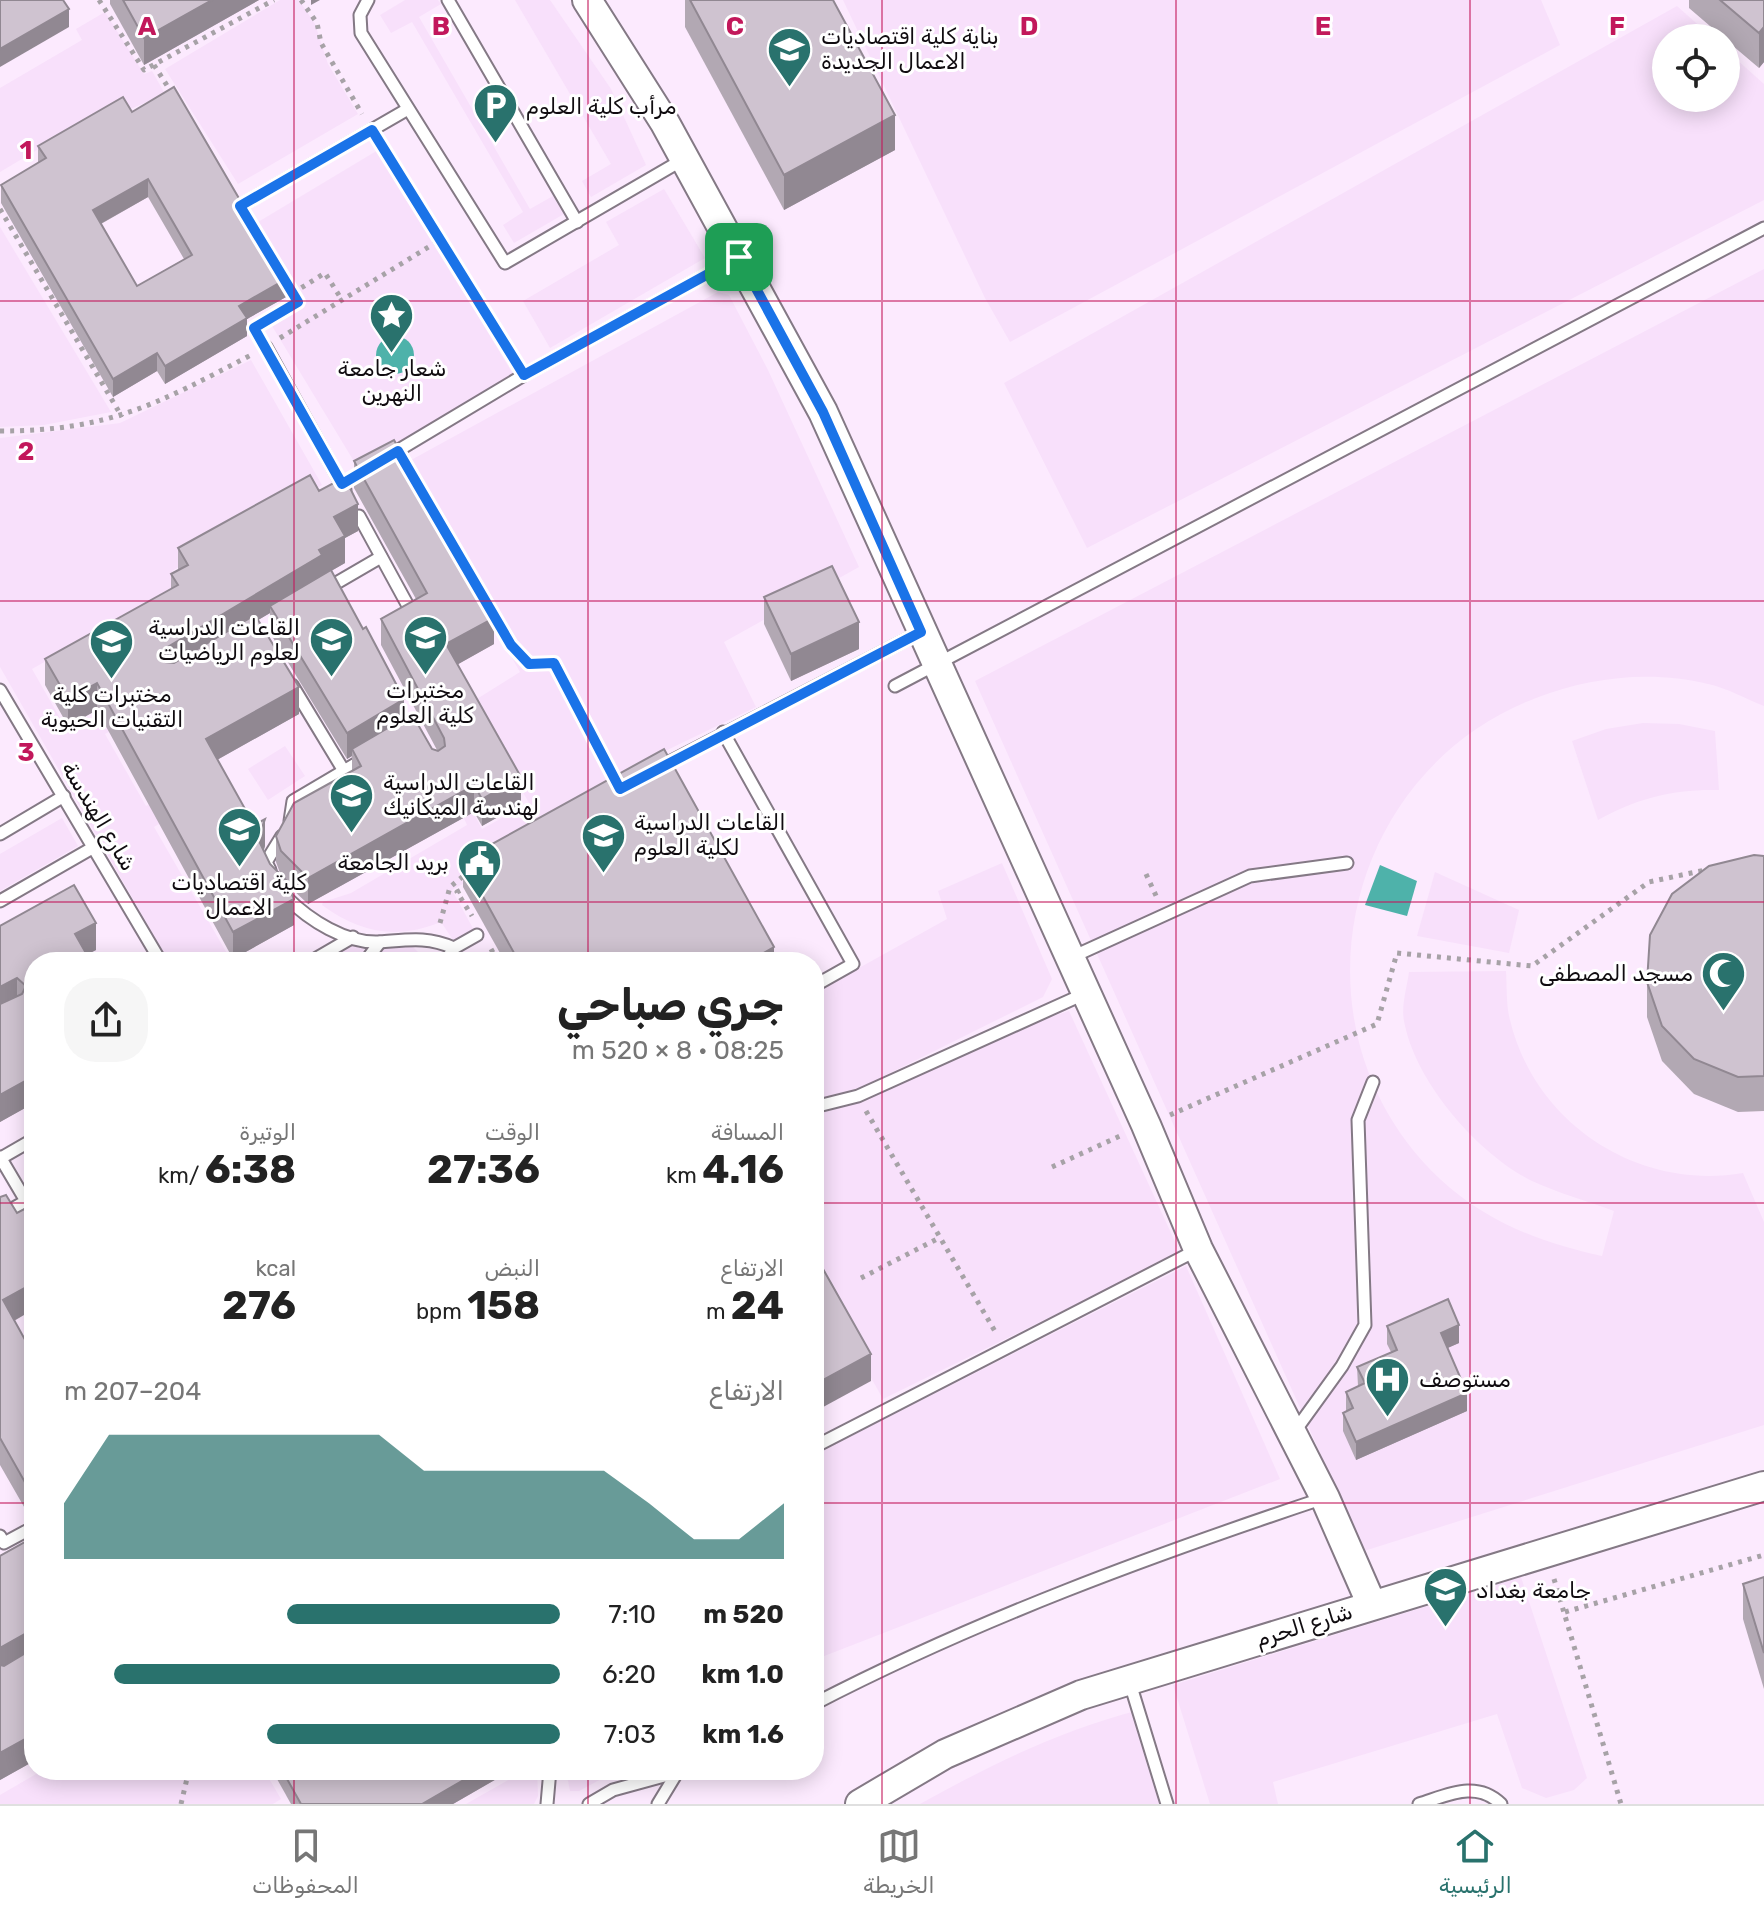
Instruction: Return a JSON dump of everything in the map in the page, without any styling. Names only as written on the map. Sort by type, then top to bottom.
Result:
[{"type":"street","points":[[587,0],[685,159],[823,412],[1068,959],[1146,1125],[1198,1249],[1325,1498],[1371,1603]]},
{"type":"street","name":"شارع الحرم","points":[[860,1804],[901,1777],[990,1732],[1129,1680],[1371,1603],[1764,1486]]},
{"type":"lane","points":[[368,0],[360,15],[361,33],[505,263],[685,159]]},
{"type":"lane","points":[[448,0],[577,222]]},
{"type":"lane","points":[[240,206],[408,109]]},
{"type":"lane","points":[[895,686],[1764,228]]},
{"type":"lane","points":[[375,464],[524,375],[739,257]]},
{"type":"lane","points":[[266,347],[349,497]]},
{"type":"lane","points":[[342,484],[353,477]]},
{"type":"lane","points":[[359,516],[413,615],[402,621]]},
{"type":"lane","points":[[312,597],[381,557]]},
{"type":"lane","points":[[620,789],[723,732],[921,632]]},
{"type":"lane","points":[[289,681],[344,771]]},
{"type":"lane","name":"شارع الهندسة","points":[[0,690],[155,952]]},
{"type":"lane","points":[[723,732],[853,964],[824,980]]},
{"type":"lane","points":[[374,753],[293,801],[291,818],[266,862],[275,881],[308,917],[353,937],[380,942],[426,938],[454,948]]},
{"type":"lane","points":[[0,834],[64,796]]},
{"type":"lane","points":[[0,901],[94,847]]},
{"type":"lane","points":[[1068,959],[1250,876],[1347,863]]},
{"type":"lane","points":[[451,952],[477,935]]},
{"type":"lane","points":[[327,952],[353,937]]},
{"type":"lane","points":[[372,952],[380,942]]},
{"type":"lane","points":[[824,1104],[858,1096],[1084,994]]},
{"type":"lane","points":[[1293,1435],[1342,1366],[1365,1325],[1358,1120],[1373,1082]]},
{"type":"lane","points":[[24,1145],[1,1158],[24,1198]]},
{"type":"lane","points":[[0,1216],[24,1202]]},
{"type":"lane","points":[[824,1442],[1198,1249]]},
{"type":"lane","points":[[824,1699],[1013,1611],[1167,1550],[1325,1498]]},
{"type":"lane","points":[[0,1536],[4,1543],[24,1532]]},
{"type":"lane","points":[[1129,1680],[1167,1804]]},
{"type":"lane","points":[[547,1804],[549,1780]]},
{"type":"lane","points":[[589,1804],[613,1790],[643,1780]]},
{"type":"lane","points":[[658,1804],[676,1780]]},
{"type":"lane","points":[[1419,1804],[1462,1790],[1478,1790],[1501,1804]]},
{"type":"path","points":[[99,0],[144,70],[274,0]]},
{"type":"path","points":[[301,0],[317,23],[321,43],[372,130],[524,375]]},
{"type":"path","points":[[154,65],[175,97],[163,104]]},
{"type":"path","points":[[0,209],[122,417]]},
{"type":"path","points":[[0,431],[52,431],[122,417],[158,403],[266,347],[440,240]]},
{"type":"path","points":[[266,347],[254,328],[298,302],[278,269]]},
{"type":"path","points":[[293,293],[325,273],[342,300]]},
{"type":"path","points":[[451,541],[511,645],[529,664],[554,663],[620,789]]},
{"type":"path","points":[[1146,1125],[1377,1024],[1397,953],[1532,966],[1649,882],[1716,867]]},
{"type":"path","points":[[426,938],[438,928],[450,887],[468,873]]},
{"type":"path","points":[[473,919],[457,892],[478,882]]},
{"type":"path","points":[[858,1096],[1005,1349]]},
{"type":"path","points":[[1052,1167],[1091,1149]]},
{"type":"path","points":[[861,1278],[941,1237]]},
{"type":"path","points":[[1546,1551],[1621,1804]]},
{"type":"path","points":[[1565,1612],[1764,1555]]},
{"type":"path","points":[[181,1804],[187,1780]]},
{"type":"shaded area","points":[[0,0],[1764,0],[1764,1804],[0,1804]]},
{"type":"shaded area","points":[[280,0],[299,0],[315,24],[328,64],[358,114],[238,184],[165,69]]},
{"type":"shaded area","points":[[405,0],[438,0],[441,4],[419,17],[530,209],[553,196],[564,214],[514,243],[503,225],[523,212],[412,22],[391,33],[380,15]]},
{"type":"shaded area","points":[[515,0],[550,0],[611,89],[646,165],[591,197],[582,181],[611,164]]},
{"type":"shaded area","points":[[843,0],[1541,0],[1560,45],[1010,342],[985,298]]},
{"type":"shaded area","points":[[1677,6],[1697,24],[1652,24],[1652,112],[1740,112],[1740,63],[1764,84],[1764,200],[1087,548],[1004,383]]},
{"type":"shaded area","points":[[105,12],[144,74],[152,71],[165,94],[112,117],[106,109],[0,172],[0,88],[82,40],[76,29]]},
{"type":"shaded area","points":[[378,150],[513,374],[358,468],[269,321],[305,300],[258,222]]},
{"type":"shaded area","points":[[664,189],[705,258],[550,348],[523,301],[619,245],[606,222]]},
{"type":"shaded area","points":[[0,227],[111,412],[44,425],[0,427]]},
{"type":"shaded area","points":[[1764,269],[1764,706],[1708,684],[1665,677],[1621,678],[1578,685],[1536,698],[1469,734],[1416,784],[1378,845],[1356,912],[1350,982],[1362,1053],[1392,1119],[1440,1179],[1476,1207],[1516,1229],[1558,1245],[1602,1256],[1614,1211],[1532,1181],[1511,1169],[1471,1135],[1452,1114],[1421,1068],[1410,1044],[1403,1015],[1409,972],[1506,971],[1509,1014],[1523,1057],[1542,1090],[1567,1119],[1596,1142],[1630,1160],[1666,1171],[1704,1176],[1743,1173],[1764,1222],[1764,1425],[1364,1551],[975,681]]},
{"type":"shaded area","points":[[718,292],[729,295],[768,370],[859,567],[724,642],[756,707],[659,754],[666,771],[452,890],[475,932],[455,943],[441,922],[409,931],[379,931],[336,915],[322,905],[323,902],[351,893],[467,825],[461,812],[470,807],[482,829],[529,803],[472,702],[520,672],[402,465]]},
{"type":"shaded area","points":[[395,336],[409,341],[414,355],[409,369],[395,374],[381,369],[376,355],[381,341]]},
{"type":"shaded area","points":[[251,360],[322,485],[172,571],[180,585],[32,669],[68,732],[110,708],[120,726],[105,734],[146,806],[160,798],[170,817],[154,827],[226,952],[163,952],[0,667],[0,438],[120,423]]},
{"type":"shaded area","points":[[1643,723],[1679,724],[1715,731],[1719,790],[1656,796],[1598,820],[1572,741],[1606,729]]},
{"type":"shaded area","points":[[285,746],[305,776],[268,800],[248,769]]},
{"type":"shaded area","points":[[62,818],[78,846],[0,891],[0,854]]},
{"type":"shaded area","points":[[1002,863],[1052,979],[1043,997],[862,1087],[824,1097],[824,987],[947,919],[938,891]]},
{"type":"shaded area","points":[[1380,865],[1417,881],[1407,916],[1365,905]]},
{"type":"shaded area","points":[[1435,872],[1519,910],[1509,953],[1417,936]]},
{"type":"shaded area","points":[[355,941],[365,950],[364,952],[336,952]]},
{"type":"shaded area","points":[[410,944],[418,952],[377,952],[383,945]]},
{"type":"shaded area","points":[[1069,1011],[1177,1246],[1174,1256],[883,1399],[824,1294],[824,1113],[1037,1021]]},
{"type":"shaded area","points":[[1186,1266],[1280,1479],[824,1656],[824,1450]]},
{"type":"shaded area","points":[[1521,1577],[1587,1778],[1574,1790],[1546,1798],[1522,1788],[1497,1714],[1273,1782],[1278,1804],[1210,1804],[1173,1685]]},
{"type":"shaded area","points":[[1135,1711],[1163,1804],[920,1804],[1024,1751]]},
{"type":"shaded area","points":[[26,1780],[270,1780],[281,1799],[273,1804],[0,1804],[0,1795]]},
{"type":"shaded area","points":[[508,1780],[537,1780],[538,1796],[534,1804],[466,1804]]},
{"type":"shaded area","points":[[568,1780],[599,1780],[579,1791],[570,1791]]},
{"type":"building","points":[[0,0],[63,0],[69,9],[0,49]]},
{"type":"building","points":[[123,0],[212,0],[144,38]]},
{"type":"building","name":"بناية كلية اقتصاديات الاعمال الجديدة","points":[[690,0],[833,0],[895,115],[784,175]]},
{"type":"building","points":[[1720,0],[1764,0],[1764,27],[1759,33]]},
{"type":"building","points":[[174,87],[286,279],[239,306],[247,318],[165,366],[157,353],[113,379],[1,185],[46,158],[38,146],[123,97],[132,112]],"holes":[[[148,179],[192,255],[137,286],[93,210]]]},
{"type":"building","points":[[394,440],[494,618],[446,644],[521,777],[482,799],[474,785],[308,878],[281,851],[276,836],[294,803],[361,766],[352,749],[412,714],[432,749],[438,751],[445,746],[444,738],[381,619],[427,593],[354,461]]},
{"type":"building","points":[[310,475],[319,491],[343,478],[351,490],[358,504],[334,517],[345,536],[319,550],[322,555],[166,648],[162,655],[165,662],[174,663],[255,615],[299,687],[206,739],[254,825],[265,819],[258,839],[270,864],[292,886],[289,888],[294,899],[233,932],[97,683],[68,699],[45,659],[178,585],[171,574],[188,565],[178,548]]},
{"type":"building","points":[[832,566],[859,622],[791,654],[764,597]]},
{"type":"building","points":[[331,570],[404,699],[347,733],[270,606]]},
{"type":"building","name":"القاعات الدراسية لكلية العلوم","points":[[664,749],[774,947],[765,952],[514,952],[463,860]]},
{"type":"building","points":[[1754,855],[1764,856],[1764,1076],[1738,1077],[1694,1059],[1662,1026],[1647,982],[1650,935],[1672,894],[1709,866]]},
{"type":"building","points":[[74,885],[96,923],[75,934],[85,952],[24,952],[24,984],[17,978],[0,987],[0,926]]},
{"type":"building","points":[[24,990],[24,1082],[0,1095],[0,1004],[22,994]]},
{"type":"building","points":[[6,1195],[17,1213],[24,1209],[24,1288],[3,1300],[24,1338],[24,1481],[0,1438],[0,1197]]},
{"type":"building","points":[[824,1271],[871,1354],[824,1380]]},
{"type":"building","points":[[1448,1299],[1459,1325],[1441,1333],[1467,1393],[1356,1442],[1343,1413],[1353,1408],[1346,1392],[1365,1383],[1357,1367],[1397,1350],[1387,1326]]},
{"type":"building","points":[[24,1543],[24,1634],[0,1648],[0,1556]]},
{"type":"building","points":[[1764,1577],[1764,1653],[1743,1584]]},
{"type":"building","points":[[24,1654],[24,1740],[0,1753],[0,1665],[4,1666]]},
{"type":"building","points":[[288,1780],[464,1780],[422,1804],[301,1804]]},
{"type":"place","name":"بناية كلية اقتصاديات الاعمال الجديدة","points":[[790,88]]},
{"type":"place","name":"مرأب كلية العلوم","points":[[495,145]]},
{"type":"place","name":"شعار جامعة النهرين","points":[[392,354]]},
{"type":"place","name":"مختبرات كلية العلوم","points":[[425,676]]},
{"type":"place","name":"القاعات الدراسية لعلوم الرياضيات","points":[[331,679]]},
{"type":"place","name":"مختبرات كلية التقنيات الحيوية","points":[[112,680]]},
{"type":"place","name":"القاعات الدراسية لهندسة الميكانيك","points":[[352,834]]},
{"type":"place","name":"كلية اقتصاديات الاعمال","points":[[239,868]]},
{"type":"place","name":"القاعات الدراسية لكلية العلوم","points":[[603,874]]},
{"type":"place","name":"بريد الجامعة","points":[[480,901]]},
{"type":"place","name":"مسجد المصطفى","points":[[1724,1012]]},
{"type":"place","name":"مستوصف","points":[[1388,1418]]},
{"type":"place","name":"جامعة بغداد","points":[[1445,1629]]},
{"type":"route","points":[[372,130],[524,375],[739,257],[823,412],[921,632],[723,732],[620,789],[554,663],[529,664],[511,645],[398,451],[342,484],[254,328],[298,302],[240,206],[372,130]]}]
